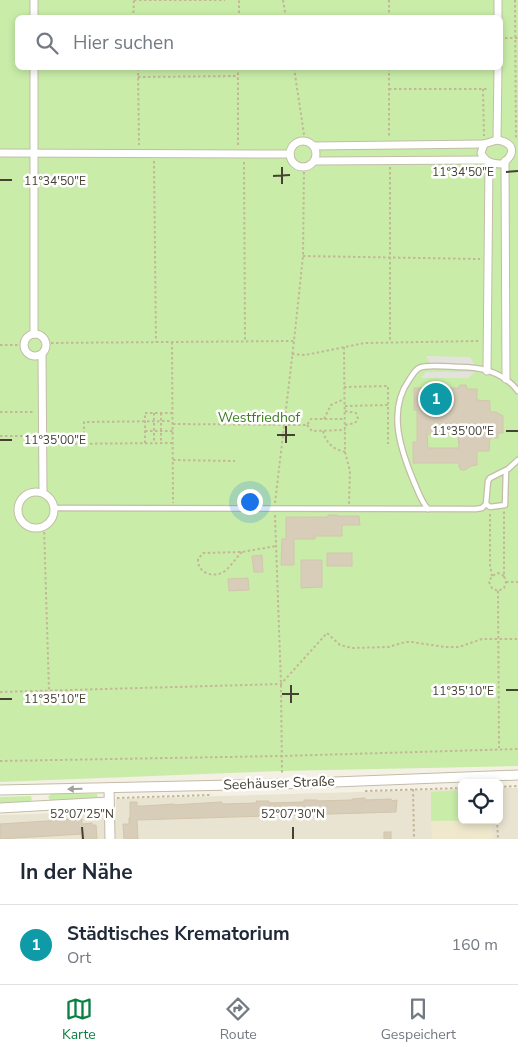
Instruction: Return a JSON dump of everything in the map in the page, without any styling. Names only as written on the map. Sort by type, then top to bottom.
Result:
[{"type":"street","points":[[34,0],[34,15]]},
{"type":"street","points":[[498,0],[498,15]]},
{"type":"street","points":[[34,70],[34,334]]},
{"type":"street","points":[[497,140],[498,70]]},
{"type":"street","points":[[314,146],[316,154],[311,164],[304,167],[294,163],[290,154],[292,147],[296,143],[305,141],[314,146],[484,144],[497,140],[514,144],[511,155],[507,160],[506,379]]},
{"type":"street","points":[[484,144],[481,153],[487,161],[487,370]]},
{"type":"street","points":[[0,153],[290,154]]},
{"type":"street","points":[[314,161],[487,161],[497,164],[518,158]]},
{"type":"street","points":[[42,354],[32,356],[26,350],[24,345],[27,338],[34,334],[42,336],[46,344],[42,354],[42,493]]},
{"type":"street","points":[[36,492],[48,497],[54,508],[53,517],[44,526],[35,528],[28,527],[21,522],[18,510],[22,498],[27,494],[36,492]]},
{"type":"street","name":"Seehäuser Straße","points":[[0,790],[282,784],[518,775]]},
{"type":"street","points":[[109,788],[110,839]]},
{"type":"street","points":[[41,790],[41,805]]},
{"type":"street","points":[[0,808],[109,802]]},
{"type":"lane","points":[[428,509],[422,501],[403,455],[398,424],[402,390],[416,370],[422,367],[473,367],[487,370],[506,379],[518,391]]},
{"type":"lane","points":[[488,506],[488,481],[518,460]]},
{"type":"lane","points":[[54,508],[428,509],[504,506],[506,503],[506,470]]},
{"type":"path","points":[[134,15],[134,0],[225,0]]},
{"type":"path","points":[[239,0],[239,15]]},
{"type":"path","points":[[283,0],[286,15]]},
{"type":"path","points":[[389,0],[389,15]]},
{"type":"path","points":[[514,144],[517,38],[515,0]]},
{"type":"path","points":[[503,38],[517,38]]},
{"type":"path","points":[[138,70],[139,141]]},
{"type":"path","points":[[238,70],[245,342]]},
{"type":"path","points":[[294,70],[305,141]]},
{"type":"path","points":[[389,70],[390,145]]},
{"type":"path","points":[[138,77],[238,76]]},
{"type":"path","points":[[389,89],[497,89]]},
{"type":"path","points":[[483,89],[484,144]]},
{"type":"path","points":[[154,154],[156,342]]},
{"type":"path","points":[[390,160],[390,342]]},
{"type":"path","points":[[282,784],[281,684],[274,508],[302,256],[304,167]]},
{"type":"path","points":[[302,256],[488,259]]},
{"type":"path","points":[[46,344],[294,341]]},
{"type":"path","points":[[292,354],[304,355],[365,343],[487,341]]},
{"type":"path","points":[[172,342],[173,508]]},
{"type":"path","points":[[0,345],[24,345]]},
{"type":"path","points":[[344,347],[345,452],[350,471],[349,508]]},
{"type":"path","points":[[344,388],[388,386],[388,444]]},
{"type":"path","points":[[324,419],[331,405],[344,399]]},
{"type":"path","points":[[345,406],[388,405]]},
{"type":"path","points":[[345,411],[356,413],[358,419],[355,423],[345,425]]},
{"type":"path","points":[[0,412],[43,412]]},
{"type":"path","points":[[145,443],[145,413],[173,413]]},
{"type":"path","points":[[154,413],[154,443]]},
{"type":"path","points":[[161,413],[161,443]]},
{"type":"path","points":[[307,425],[311,419],[345,419]]},
{"type":"path","points":[[84,444],[84,422],[173,421]]},
{"type":"path","points":[[173,424],[307,425]]},
{"type":"path","points":[[307,425],[312,431],[345,430]]},
{"type":"path","points":[[323,430],[326,440],[337,450],[345,452]]},
{"type":"path","points":[[145,431],[173,431]]},
{"type":"path","points":[[0,436],[43,436]]},
{"type":"path","points":[[43,444],[173,443]]},
{"type":"path","points":[[173,460],[235,461]]},
{"type":"path","points":[[488,506],[492,576],[490,582],[492,588],[498,590],[504,588],[506,582],[504,576],[504,506]]},
{"type":"path","points":[[44,526],[49,691]]},
{"type":"path","points":[[242,552],[221,573],[208,574],[199,567],[198,560],[203,554],[242,552],[276,546]]},
{"type":"path","points":[[492,576],[498,573],[504,576]]},
{"type":"path","points":[[506,582],[518,582]]},
{"type":"path","points":[[498,590],[499,749]]},
{"type":"path","points":[[0,692],[281,684],[327,633],[340,645],[352,648],[389,647],[405,642],[444,647],[459,646],[482,639],[518,639]]},
{"type":"path","points":[[0,761],[282,756],[518,749]]},
{"type":"path","points":[[503,787],[518,786]]},
{"type":"path","points":[[413,789],[414,839]]},
{"type":"path","points":[[497,824],[498,839]]},
{"type":"shaded area","points":[[426,356],[470,357],[475,365],[431,365]]},
{"type":"shaded area","points":[[426,372],[475,372],[468,378],[421,378]]},
{"type":"shaded area","points":[[503,788],[518,788],[518,839],[0,839],[0,815],[116,811],[116,799],[458,789],[458,824],[503,824]]},
{"type":"shaded area","points":[[431,821],[458,821],[458,824],[492,824],[493,839],[432,839]]},
{"type":"green space","name":"Westfriedhof","points":[[0,0],[518,0],[518,766],[282,771],[0,782]]},
{"type":"green space","points":[[458,790],[458,821],[431,821],[431,792]]},
{"type":"green space","points":[[51,794],[97,794],[98,797],[96,799],[50,800],[48,797]]},
{"type":"green space","points":[[31,796],[32,800],[29,802],[0,804],[0,797]]},
{"type":"building","points":[[460,385],[466,385],[467,389],[477,389],[477,400],[490,401],[490,412],[496,412],[503,416],[503,433],[498,433],[498,438],[490,438],[489,451],[477,451],[477,465],[465,470],[461,470],[459,463],[413,463],[413,442],[417,442],[417,410],[414,410],[414,388],[458,388]],"holes":[[[427,434],[458,434],[459,448],[428,448]]]},
{"type":"building","points":[[328,515],[359,516],[360,525],[342,525],[342,536],[315,536],[315,539],[294,539],[294,565],[281,565],[282,539],[286,539],[286,517],[328,517]]},
{"type":"building","points":[[327,553],[352,553],[352,566],[327,566]]},
{"type":"building","points":[[262,555],[263,572],[254,572],[252,556]]},
{"type":"building","points":[[301,560],[322,560],[322,587],[301,588]]},
{"type":"building","points":[[248,578],[249,590],[229,591],[228,579]]},
{"type":"building","points":[[365,798],[365,800],[397,800],[396,812],[137,820],[138,839],[124,839],[123,824],[129,824],[130,802],[137,802],[137,806],[144,806],[222,802],[222,804],[257,803],[256,801],[269,801],[269,803],[304,802],[304,800],[352,800]]},
{"type":"building","points":[[82,819],[82,824],[92,823],[92,825],[96,825],[97,839],[82,839],[82,834],[0,839],[0,824]]},
{"type":"building","points":[[384,832],[391,832],[391,839],[384,839]]},
{"type":"place","name":"Städtisches Krematorium","points":[[436,399]]}]
